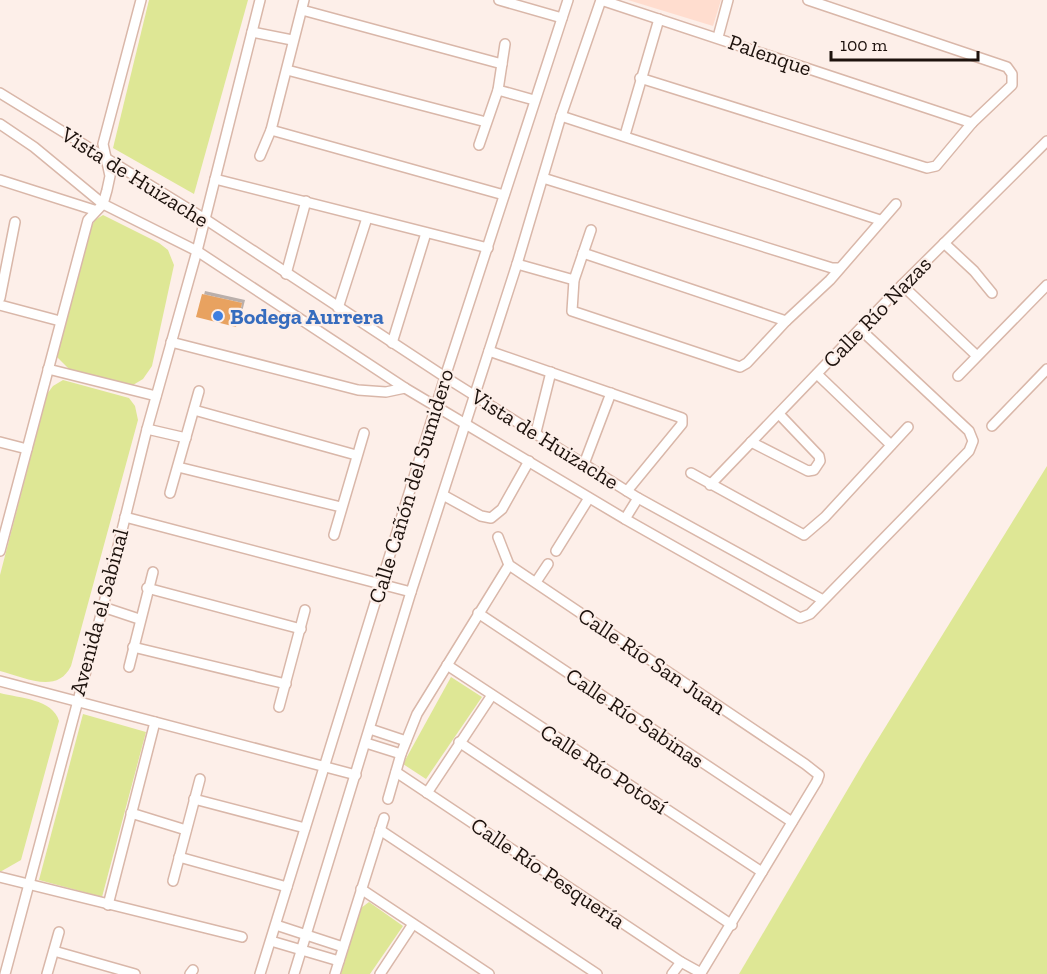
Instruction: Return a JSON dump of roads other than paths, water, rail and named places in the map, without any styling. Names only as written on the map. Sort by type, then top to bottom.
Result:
[{"type":"street","points":[[0,551],[88,220],[94,210],[103,204],[110,176],[103,144],[141,0]]},
{"type":"street","points":[[197,251],[260,0]]},
{"type":"street","points":[[260,156],[271,130],[304,0]]},
{"type":"street","points":[[500,0],[562,18]]},
{"type":"street","name":"Calle Cañón del Sumidero","points":[[260,974],[445,377],[568,0]]},
{"type":"street","name":"Calle Cañón del Sumidero","points":[[294,974],[411,592],[517,264],[561,116],[601,0]]},
{"type":"street","name":"Palenque","points":[[601,0],[972,123]]},
{"type":"street","points":[[718,37],[728,0]]},
{"type":"street","points":[[640,78],[923,168],[936,166],[972,123],[1010,89],[1012,81],[1007,67],[808,0]]},
{"type":"street","points":[[302,10],[502,64]]},
{"type":"street","points":[[625,135],[659,19]]},
{"type":"street","points":[[252,32],[292,40]]},
{"type":"street","points":[[479,145],[498,90],[505,45]]},
{"type":"street","points":[[287,70],[486,122]]},
{"type":"street","points":[[498,90],[534,100]]},
{"type":"street","name":"Vista de Huizache","points":[[0,93],[205,219],[392,343],[638,498],[823,600],[807,616],[800,618],[625,519],[405,388],[197,251],[103,204],[34,147],[0,124]]},
{"type":"street","points":[[561,116],[880,220]]},
{"type":"street","points":[[271,130],[504,195]]},
{"type":"street","name":"Calle Río Nazas","points":[[710,485],[902,285],[1047,141]]},
{"type":"street","points":[[543,178],[832,268],[840,268]]},
{"type":"street","points":[[215,179],[488,248]]},
{"type":"street","points":[[0,180],[94,210]]},
{"type":"street","points":[[286,274],[306,201]]},
{"type":"street","points":[[591,230],[574,280],[571,302],[575,313],[737,367],[744,366],[786,321],[830,280],[896,204]]},
{"type":"street","points":[[338,308],[367,218]]},
{"type":"street","points":[[0,298],[4,246],[15,222]]},
{"type":"street","points":[[392,343],[426,233]]},
{"type":"street","points":[[944,243],[974,271],[992,293]]},
{"type":"street","name":"Avenida el Sabinal","points":[[5,974],[103,607],[147,429],[197,251]]},
{"type":"street","points":[[583,253],[786,321]]},
{"type":"street","points":[[517,264],[574,280]]},
{"type":"street","points":[[902,285],[977,356]]},
{"type":"street","points":[[958,376],[1047,285]]},
{"type":"street","points":[[0,305],[60,321]]},
{"type":"street","points":[[823,600],[969,451],[974,441],[969,431],[860,329]]},
{"type":"street","points":[[171,342],[357,390],[386,392],[405,388]]},
{"type":"street","points":[[489,351],[682,418],[682,424],[627,490]]},
{"type":"street","points":[[48,369],[156,396]]},
{"type":"street","points":[[993,426],[1047,369]]},
{"type":"street","points":[[536,432],[551,372]]},
{"type":"street","points":[[817,374],[891,445]]},
{"type":"street","points":[[170,493],[199,391]]},
{"type":"street","points":[[584,464],[611,393]]},
{"type":"street","points":[[194,410],[356,455]]},
{"type":"street","points":[[751,442],[808,471],[814,470],[820,461],[819,456],[779,414]]},
{"type":"street","points":[[691,473],[804,535],[908,427]]},
{"type":"street","points":[[147,429],[186,438]]},
{"type":"street","points":[[334,535],[364,433]]},
{"type":"street","points":[[0,442],[27,449]]},
{"type":"street","points":[[442,495],[487,518],[496,516],[529,461]]},
{"type":"street","points":[[178,467],[341,507]]},
{"type":"street","points":[[556,551],[589,498]]},
{"type":"street","points":[[625,519],[638,498]]},
{"type":"street","points":[[125,517],[411,592]]},
{"type":"street","points":[[388,799],[401,754],[417,714],[509,565],[498,537]]},
{"type":"street","points":[[536,582],[548,564]]},
{"type":"street","name":"Calle Río San Juan","points":[[509,565],[819,775],[792,822]]},
{"type":"street","points":[[129,667],[139,619],[153,572]]},
{"type":"street","points":[[147,588],[301,628]]},
{"type":"street","points":[[103,607],[139,619]]},
{"type":"street","points":[[279,707],[305,610]]},
{"type":"street","name":"Calle Río Sabinas","points":[[478,614],[792,822]]},
{"type":"street","points":[[133,647],[286,684]]},
{"type":"street","name":"Calle Río Potosí","points":[[447,665],[762,872]]},
{"type":"street","points":[[0,681],[356,775]]},
{"type":"street","points":[[427,793],[492,695]]},
{"type":"street","points":[[108,905],[155,722]]},
{"type":"street","points":[[370,729],[406,741]]},
{"type":"street","points":[[459,742],[732,925]]},
{"type":"street","points":[[366,743],[401,754]]},
{"type":"street","name":"Calle Río Pesquería","points":[[396,772],[681,962],[701,973]]},
{"type":"street","points":[[173,881],[200,779]]},
{"type":"street","points":[[194,799],[305,828]]},
{"type":"street","points":[[131,813],[186,830]]},
{"type":"street","points":[[335,974],[384,818]]},
{"type":"street","points":[[701,973],[792,822]]},
{"type":"street","points":[[380,830],[597,974]]},
{"type":"street","points":[[179,857],[287,887]]},
{"type":"street","points":[[0,877],[242,937]]},
{"type":"street","points":[[361,889],[489,974]]},
{"type":"street","points":[[382,973],[413,924]]},
{"type":"street","points":[[276,925],[343,947]]},
{"type":"street","points":[[47,974],[59,932]]},
{"type":"street","points":[[271,941],[339,961]]},
{"type":"street","points":[[54,951],[135,974]]},
{"type":"street","points":[[672,974],[681,962]]},
{"type":"place","name":"Bodega Aurrera","points":[[218,316]]}]
